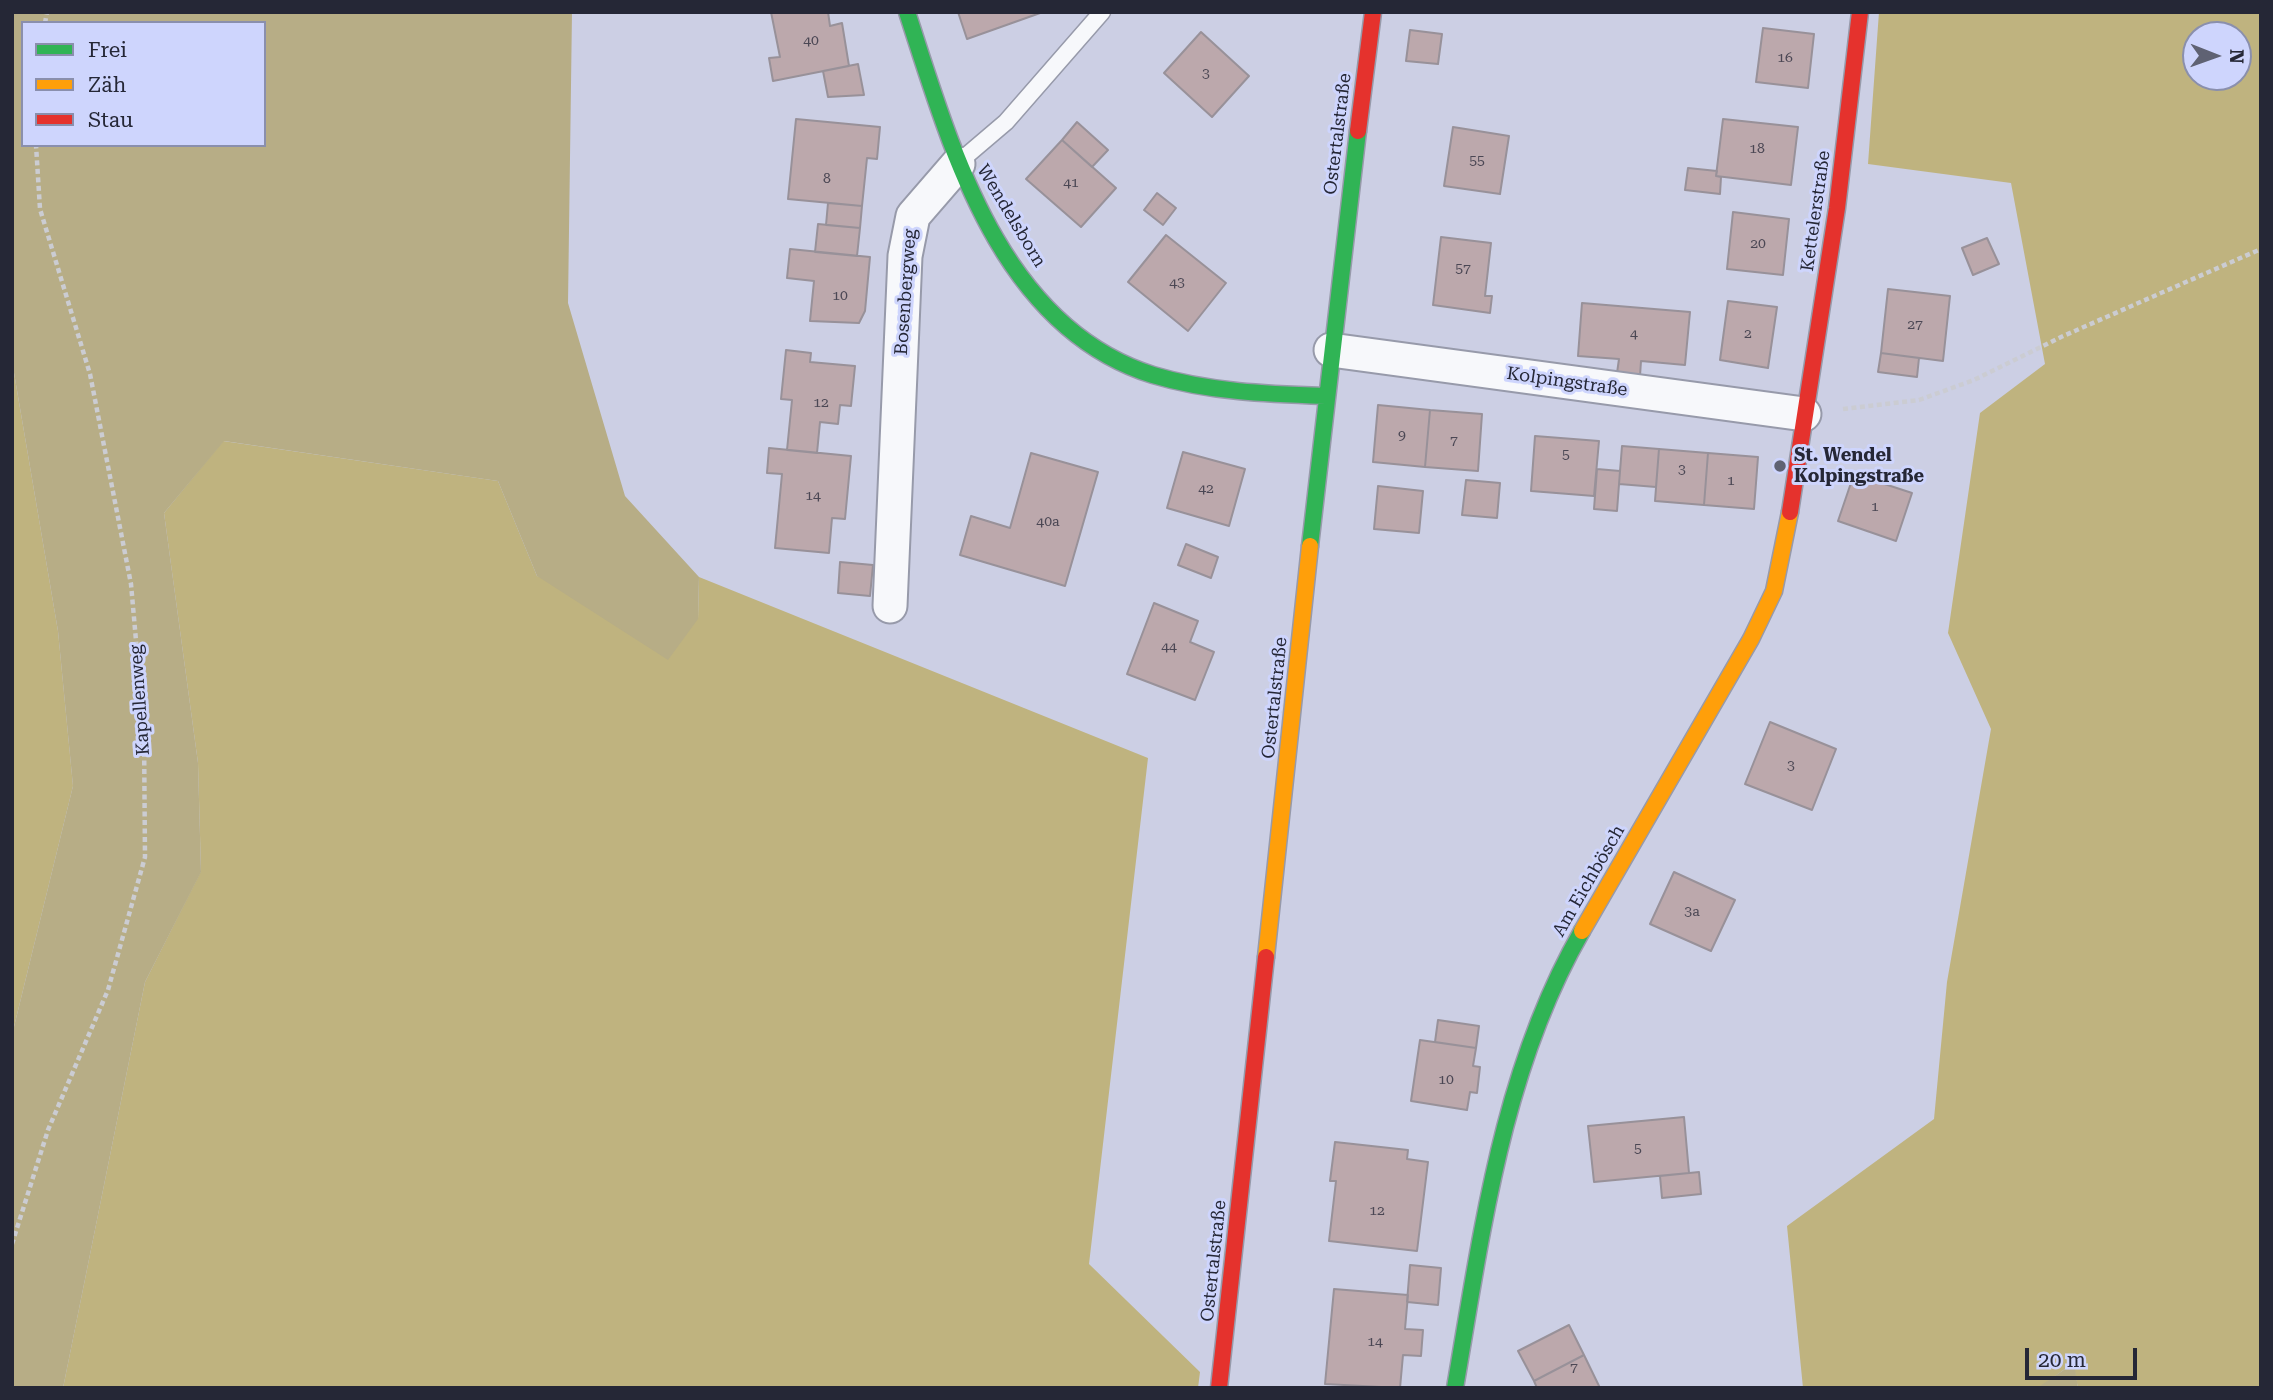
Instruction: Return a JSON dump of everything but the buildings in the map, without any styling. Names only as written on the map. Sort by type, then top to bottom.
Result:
[{"type":"street","name":"Wendelsborn","points":[[907,12],[958,164],[1009,259],[1054,316],[1100,352],[1157,375],[1209,388],[1326,396]]},
{"type":"street","name":"Ostertalstraße","points":[[1219,1388],[1331,350],[1373,12]]},
{"type":"street","name":"Kettelerstraße","points":[[1804,414],[1837,208],[1860,12]]},
{"type":"street","name":"Bosenbergweg","points":[[890,606],[905,256],[913,216],[958,164]]},
{"type":"street","name":"Kolpingstraße","points":[[1331,350],[1804,414]]},
{"type":"street","name":"Am Eichbösch","points":[[1455,1388],[1484,1220],[1512,1098],[1535,1030],[1565,961],[1752,639],[1774,592],[1786,544],[1804,414]]},
{"type":"lane","name":"Bosenbergweg","points":[[958,164],[1006,122],[1102,12]]},
{"type":"path","name":"Kapellenweg","points":[[12,1244],[48,1130],[108,990],[145,857],[144,731],[131,584],[90,373],[40,209],[36,147]]},
{"type":"path","points":[[1804,414],[1919,400],[1974,380],[2061,337],[2261,249]]},
{"type":"shaded area","points":[[12,12],[572,12],[568,303],[625,496],[699,577],[698,619],[668,660],[537,576],[498,481],[224,441],[164,513],[198,763],[201,872],[145,982],[63,1388],[12,1388],[12,1035],[73,786],[58,631],[12,361]]},
{"type":"shaded area","points":[[1879,12],[2261,12],[2261,1388],[2078,1388],[2073,1363],[2039,1388],[1803,1388],[1787,1226],[1934,1119],[1947,982],[1991,729],[1948,633],[1980,413],[2045,364],[2011,183],[1868,164]]},
{"type":"shaded area","points":[[12,361],[58,631],[73,786],[12,1035]]},
{"type":"shaded area","points":[[223,441],[498,481],[537,576],[698,619],[699,577],[1148,758],[1089,1264],[1200,1372],[1198,1388],[63,1388],[145,982],[201,871],[198,763],[164,513]]},
{"type":"shaded area","points":[[2074,1363],[2078,1388],[2039,1388],[2040,1386]]},
{"type":"traffic: fast","points":[[907,12],[942,119],[989,226],[1019,275],[1056,317],[1100,351],[1153,375],[1217,389],[1326,396]]},
{"type":"traffic: fast","points":[[1310,546],[1358,131]]},
{"type":"traffic: fast","points":[[1455,1388],[1486,1211],[1514,1096],[1532,1039],[1555,984],[1582,931]]},
{"type":"traffic: slow","points":[[1582,931],[1751,639],[1774,591],[1790,512]]},
{"type":"traffic: slow","points":[[1266,957],[1310,546]]},
{"type":"traffic: jam","points":[[1358,131],[1373,12]]},
{"type":"traffic: jam","points":[[1790,512],[1837,208],[1860,12]]},
{"type":"traffic: jam","points":[[1219,1388],[1266,957]]},
{"type":"place","name":"St. Wendel Kolpingstraße","points":[[1780,466]]}]
